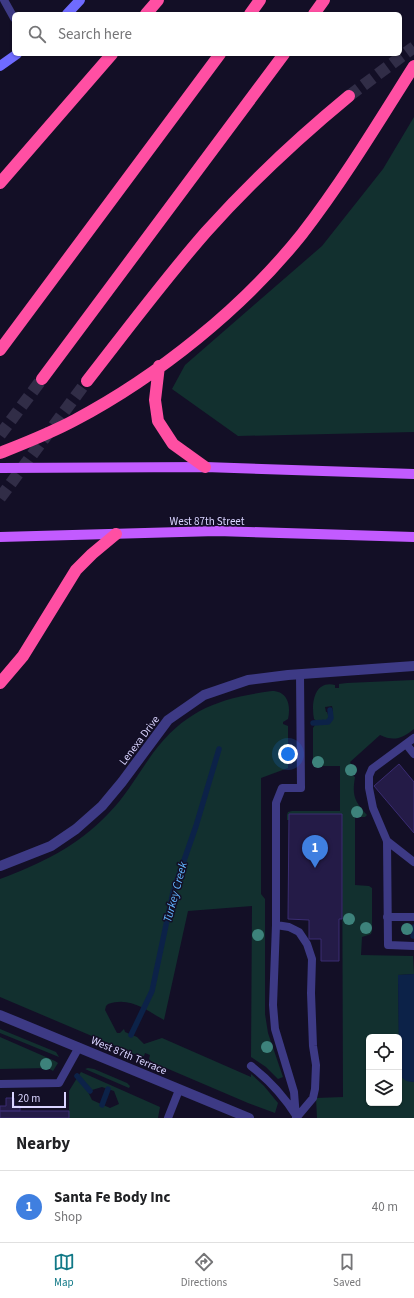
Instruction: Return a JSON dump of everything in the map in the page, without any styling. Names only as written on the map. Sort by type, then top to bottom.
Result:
[{"type":"highway","points":[[148,12],[158,0]]},
{"type":"highway","points":[[251,12],[260,0]]},
{"type":"highway","points":[[315,12],[324,0]]},
{"type":"highway","points":[[0,183],[110,56]]},
{"type":"highway","points":[[0,350],[219,56]]},
{"type":"highway","points":[[42,379],[283,56]]},
{"type":"highway","points":[[0,453],[73,421],[128,388],[196,339],[235,306],[268,273],[301,234],[331,194],[414,66]]},
{"type":"highway","points":[[87,381],[162,285],[243,192],[314,125],[349,96]]},
{"type":"highway","points":[[159,366],[155,400],[158,421],[173,444],[205,468]]},
{"type":"highway","points":[[0,683],[23,656],[76,570],[116,534]]},
{"type":"main road","points":[[0,468],[205,468],[414,474]]},
{"type":"main road","name":"West 87th Street","points":[[0,537],[217,531],[414,537]]},
{"type":"street","points":[[69,12],[80,0]]},
{"type":"street","points":[[0,66],[14,56]]},
{"type":"street","name":"Lenexa Drive","points":[[0,866],[51,846],[76,830],[102,806],[122,782],[168,720],[204,695],[248,680],[300,674],[414,666]]},
{"type":"street","name":"West 87th Terrace","points":[[0,1015],[249,1118]]},
{"type":"lane","points":[[4,0],[12,14]]},
{"type":"lane","points":[[296,1117],[294,1092],[275,1029],[273,1011],[276,925],[276,803],[282,788],[301,788],[300,674]]},
{"type":"lane","points":[[414,738],[372,769],[369,776],[369,788],[373,808],[387,841],[388,945],[414,946]]},
{"type":"lane","points":[[406,744],[414,754]]},
{"type":"lane","points":[[387,841],[414,862]]},
{"type":"lane","points":[[387,917],[414,917]]},
{"type":"lane","points":[[276,925],[289,927],[299,932],[307,944],[312,960],[311,993],[313,1046],[316,1065],[315,1089],[313,1098],[296,1117]]},
{"type":"lane","points":[[0,1084],[59,1083],[79,1047]]},
{"type":"lane","points":[[251,1066],[268,1080],[290,1105],[296,1117]]},
{"type":"lane","points":[[168,1118],[179,1090]]},
{"type":"green space","points":[[414,117],[414,432],[238,436],[172,389],[185,365],[322,246],[383,169]]},
{"type":"green space","points":[[414,680],[414,729],[402,737],[394,739],[380,735],[350,762],[356,772],[353,771],[352,775],[355,777],[355,798],[359,806],[367,815],[365,817],[355,817],[355,885],[369,886],[372,888],[372,931],[371,934],[362,937],[361,955],[413,956],[414,974],[398,975],[399,1034],[366,1034],[366,1106],[402,1106],[402,1077],[414,1082],[414,1118],[317,1118],[316,1098],[343,1097],[342,814],[289,814],[289,820],[287,820],[287,815],[288,812],[292,811],[340,811],[340,766],[313,766],[313,728],[315,725],[330,722],[333,711],[332,706],[325,707],[329,717],[328,720],[317,721],[314,719],[313,713],[314,700],[318,690],[322,686],[328,684],[335,685],[335,688],[339,688],[339,684],[347,683]]},
{"type":"green space","points":[[272,691],[285,696],[288,704],[288,719],[283,722],[283,724],[288,726],[288,768],[261,778],[261,894],[265,899],[265,1014],[268,1033],[283,1077],[278,1079],[266,1067],[251,1057],[252,906],[188,911],[164,1020],[144,1008],[131,1003],[116,1002],[108,1004],[105,1010],[117,1033],[120,1033],[124,1029],[125,1032],[137,1037],[144,1044],[162,1038],[251,1077],[251,1074],[264,1086],[278,1103],[275,1113],[152,1062],[149,1059],[150,1055],[145,1053],[144,1056],[139,1056],[0,997],[0,879],[30,867],[58,853],[84,836],[121,800],[165,738],[191,716],[205,708],[236,697]]},
{"type":"green space","points":[[0,1029],[56,1052],[59,1057],[0,1033]]},
{"type":"green space","points":[[0,1037],[58,1063],[53,1071],[48,1068],[0,1069]]},
{"type":"green space","points":[[85,1069],[94,1069],[127,1083],[130,1086],[129,1088]]},
{"type":"green space","points":[[81,1072],[160,1107],[158,1118],[69,1118],[69,1091],[77,1078],[88,1092],[92,1100],[110,1108],[119,1104],[114,1091],[102,1087],[92,1090],[79,1075]]},
{"type":"water","points":[[414,974],[414,1082],[404,1080],[402,1077],[402,1034],[399,1034],[398,975]]},
{"type":"building","points":[[399,764],[414,782],[414,833],[374,786]]},
{"type":"building","points":[[289,814],[342,814],[342,919],[339,919],[339,961],[321,961],[321,939],[309,939],[309,920],[288,919]]},
{"type":"building","points":[[6,1098],[14,1098],[14,1106],[20,1106],[20,1111],[0,1111],[0,1106],[6,1106]]},
{"type":"building","points":[[0,1111],[69,1111],[69,1118],[0,1118]]},
{"type":"waterway","points":[[313,723],[328,722],[331,718],[330,710]]},
{"type":"waterway","name":"Turkey Creek","points":[[131,1035],[152,991],[173,892],[196,826],[219,749]]},
{"type":"waterway","points":[[413,936],[414,927]]},
{"type":"waterway","points":[[77,1076],[90,1091]]},
{"type":"waterway","name":"Turkey Creek","points":[[102,1105],[108,1089]]},
{"type":"tunnel","points":[[349,96],[414,47]]},
{"type":"tunnel","points":[[0,435],[42,379]]},
{"type":"tunnel","points":[[0,498],[87,381]]},
{"type":"place","name":"Santa Fe Body Inc","points":[[315,868]]}]
